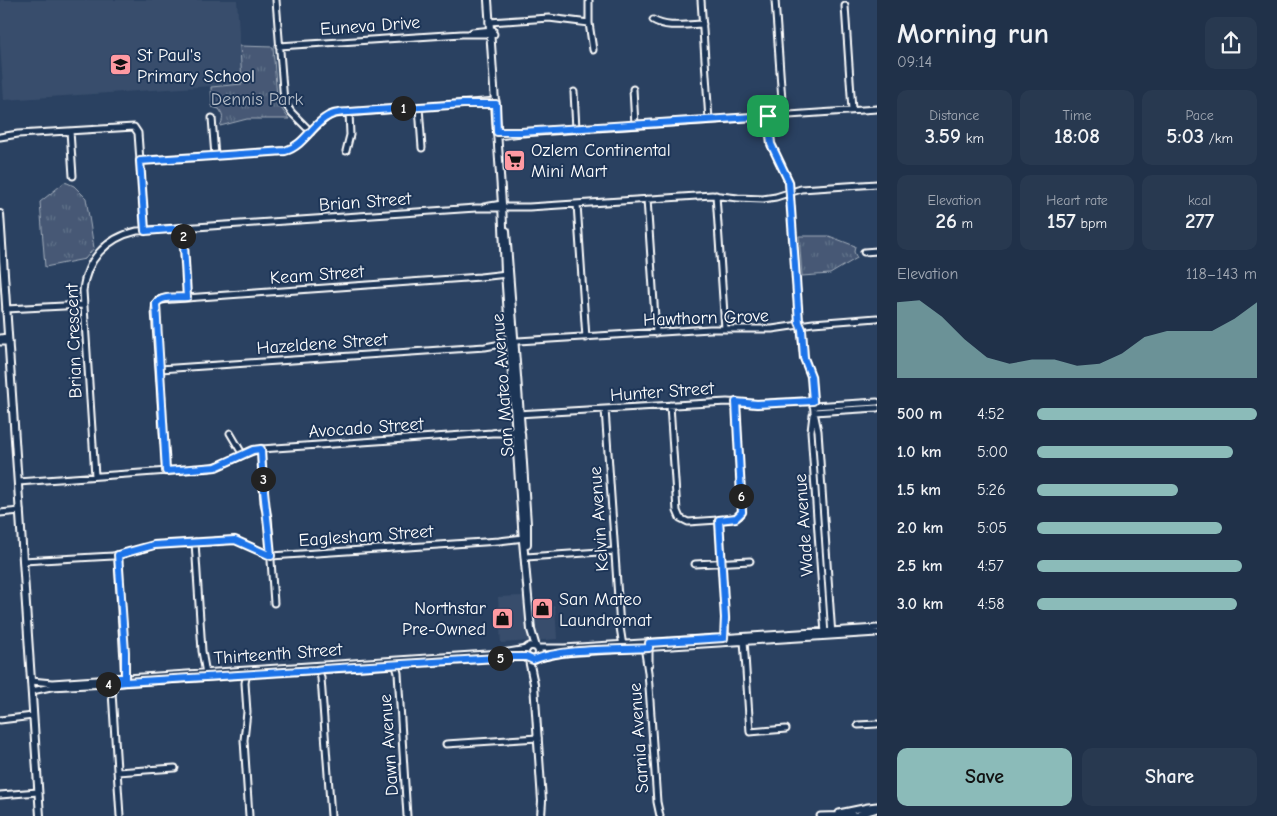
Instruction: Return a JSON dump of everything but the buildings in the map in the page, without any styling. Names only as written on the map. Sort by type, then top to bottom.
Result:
[{"type":"street","points":[[276,0],[284,102],[292,114],[310,132]]},
{"type":"street","name":"San Mateo Avenue","points":[[489,0],[496,68],[494,80],[497,134],[518,416],[531,630],[536,647]]},
{"type":"street","points":[[589,0],[589,23],[593,50]]},
{"type":"street","points":[[701,0],[709,120]]},
{"type":"street","points":[[775,0],[783,115]]},
{"type":"street","points":[[845,6],[852,110]]},
{"type":"street","points":[[491,21],[549,18],[589,23]]},
{"type":"street","points":[[653,20],[664,25],[703,24]]},
{"type":"street","name":"Euneva Drive","points":[[279,46],[492,32]]},
{"type":"street","points":[[633,89],[635,125]]},
{"type":"street","points":[[574,92],[576,129]]},
{"type":"street","points":[[140,161],[285,151],[294,147],[329,116],[349,112],[496,102]]},
{"type":"street","points":[[419,107],[422,148]]},
{"type":"street","points":[[497,134],[877,109]]},
{"type":"street","points":[[346,151],[350,135],[349,112]]},
{"type":"street","name":"Wade Avenue","points":[[768,116],[771,144],[788,179],[790,192],[800,325],[804,358],[811,376],[813,406],[818,431],[832,633]]},
{"type":"street","points":[[212,118],[215,156]]},
{"type":"street","points":[[0,135],[134,127],[138,131],[145,231]]},
{"type":"street","points":[[70,130],[73,176]]},
{"type":"street","name":"Brian Street","points":[[255,223],[476,208],[529,207],[716,195],[743,199],[763,199],[806,188],[877,184]]},
{"type":"street","points":[[716,195],[725,329]]},
{"type":"street","points":[[647,199],[656,333]]},
{"type":"street","points":[[578,204],[586,338]]},
{"type":"street","points":[[0,214],[40,816]]},
{"type":"street","name":"Brian Crescent","points":[[95,476],[83,305],[85,276],[91,263],[99,252],[116,238],[130,233],[255,223]]},
{"type":"street","points":[[183,228],[187,297]]},
{"type":"street","points":[[864,252],[877,251]]},
{"type":"street","name":"Keam Street","points":[[160,368],[155,310],[157,301],[163,299],[508,276]]},
{"type":"street","points":[[6,311],[83,305]]},
{"type":"street","name":"Hawthorn Grove","points":[[513,344],[725,329],[772,329],[877,318]]},
{"type":"street","points":[[0,338],[8,340]]},
{"type":"street","points":[[0,342],[8,340]]},
{"type":"street","name":"Hazeldene Street","points":[[160,368],[513,344]]},
{"type":"street","points":[[160,368],[166,471]]},
{"type":"street","points":[[670,405],[678,515],[682,520],[688,522],[736,518],[742,512],[736,402]]},
{"type":"street","name":"Hunter Street","points":[[518,416],[736,402],[877,408]]},
{"type":"street","name":"Hunter Street","points":[[813,406],[877,402]]},
{"type":"street","name":"Wade Avenue","points":[[813,406],[811,431],[825,634]]},
{"type":"street","name":"Kelvin Avenue","points":[[605,410],[621,647]]},
{"type":"street","name":"Avocado Street","points":[[18,481],[216,467],[261,449],[519,431]]},
{"type":"street","points":[[230,432],[243,455]]},
{"type":"street","points":[[261,449],[264,502],[268,514],[274,603]]},
{"type":"street","points":[[0,512],[20,511]]},
{"type":"street","points":[[719,520],[727,640]]},
{"type":"street","name":"Eaglesham Street","points":[[195,542],[239,541],[271,556],[525,539]]},
{"type":"street","points":[[23,562],[118,555],[152,546],[195,542],[204,675]]},
{"type":"street","points":[[526,558],[615,552]]},
{"type":"street","points":[[118,555],[127,680]]},
{"type":"street","points":[[695,564],[750,561]]},
{"type":"street","points":[[528,658],[533,660],[562,653],[621,647],[825,634],[877,628]]},
{"type":"street","name":"San Mateo Avenue","points":[[527,648],[531,630]]},
{"type":"street","points":[[832,633],[877,632]]},
{"type":"street","points":[[744,639],[750,732],[786,729]]},
{"type":"street","name":"Sarnia Avenue","points":[[647,645],[658,816]]},
{"type":"street","points":[[534,684],[539,652],[536,647]]},
{"type":"street","points":[[541,816],[542,801],[534,684],[525,653],[527,648],[621,647]]},
{"type":"street","name":"Thirteenth Street","points":[[32,691],[51,687],[111,681],[397,662],[502,653],[527,648]]},
{"type":"street","name":"Thirteenth Street","points":[[397,662],[528,658]]},
{"type":"street","name":"Dawn Avenue","points":[[397,662],[407,816]]},
{"type":"street","points":[[321,667],[331,816]]},
{"type":"street","points":[[244,672],[247,712],[244,740],[249,816]]},
{"type":"street","name":"Thirteenth Street","points":[[31,681],[111,681]]},
{"type":"street","points":[[111,681],[120,816]]},
{"type":"street","points":[[0,720],[34,718]]},
{"type":"street","points":[[858,725],[877,724]]},
{"type":"street","points":[[446,744],[538,738]]},
{"type":"street","points":[[117,772],[175,768]]},
{"type":"street","points":[[0,794],[38,792]]},
{"type":"street","points":[[542,801],[546,816]]},
{"type":"street","points":[[820,816],[832,816],[868,807],[877,807]]},
{"type":"shaded area","name":"St Paul's Primary School","points":[[0,0],[237,0],[242,84],[4,100],[0,43]]},
{"type":"shaded area","points":[[524,596],[525,609],[555,606],[557,639],[501,643],[498,597]]},
{"type":"green space","name":"Dennis Park","points":[[240,46],[273,47],[277,97],[281,108],[289,119],[247,119],[220,126],[222,115],[219,109],[212,107],[211,87],[242,84]]},
{"type":"green space","points":[[65,182],[74,186],[86,198],[94,248],[85,259],[45,267],[40,202]]},
{"type":"green space","points":[[799,236],[829,236],[855,246],[854,252],[857,258],[830,274],[802,276]]},
{"type":"place","name":"St Paul's Primary School","points":[[121,65]]},
{"type":"place","name":"Ozlem Continental Mini Mart","points":[[515,160]]},
{"type":"place","name":"San Mateo Laundromat","points":[[543,609]]},
{"type":"place","name":"Northstar Pre-Owned","points":[[502,618]]},
{"type":"route","points":[[768,116],[497,132],[496,104],[463,104],[349,112],[333,114],[325,118],[298,144],[285,151],[140,161],[145,231],[183,228],[187,297],[158,300],[155,310],[166,471],[216,467],[229,463],[253,450],[261,449],[264,502],[268,514],[271,556],[235,540],[154,545],[118,555],[125,678],[114,678],[114,683],[112,692],[108,684],[114,683],[125,682],[512,657],[526,657],[529,660],[535,660],[541,656],[562,653],[649,648],[649,643],[724,638],[725,618],[719,520],[736,518],[742,512],[736,402],[757,404],[813,401],[811,376],[804,358],[802,329],[799,322],[789,182],[771,144],[768,116]]}]
